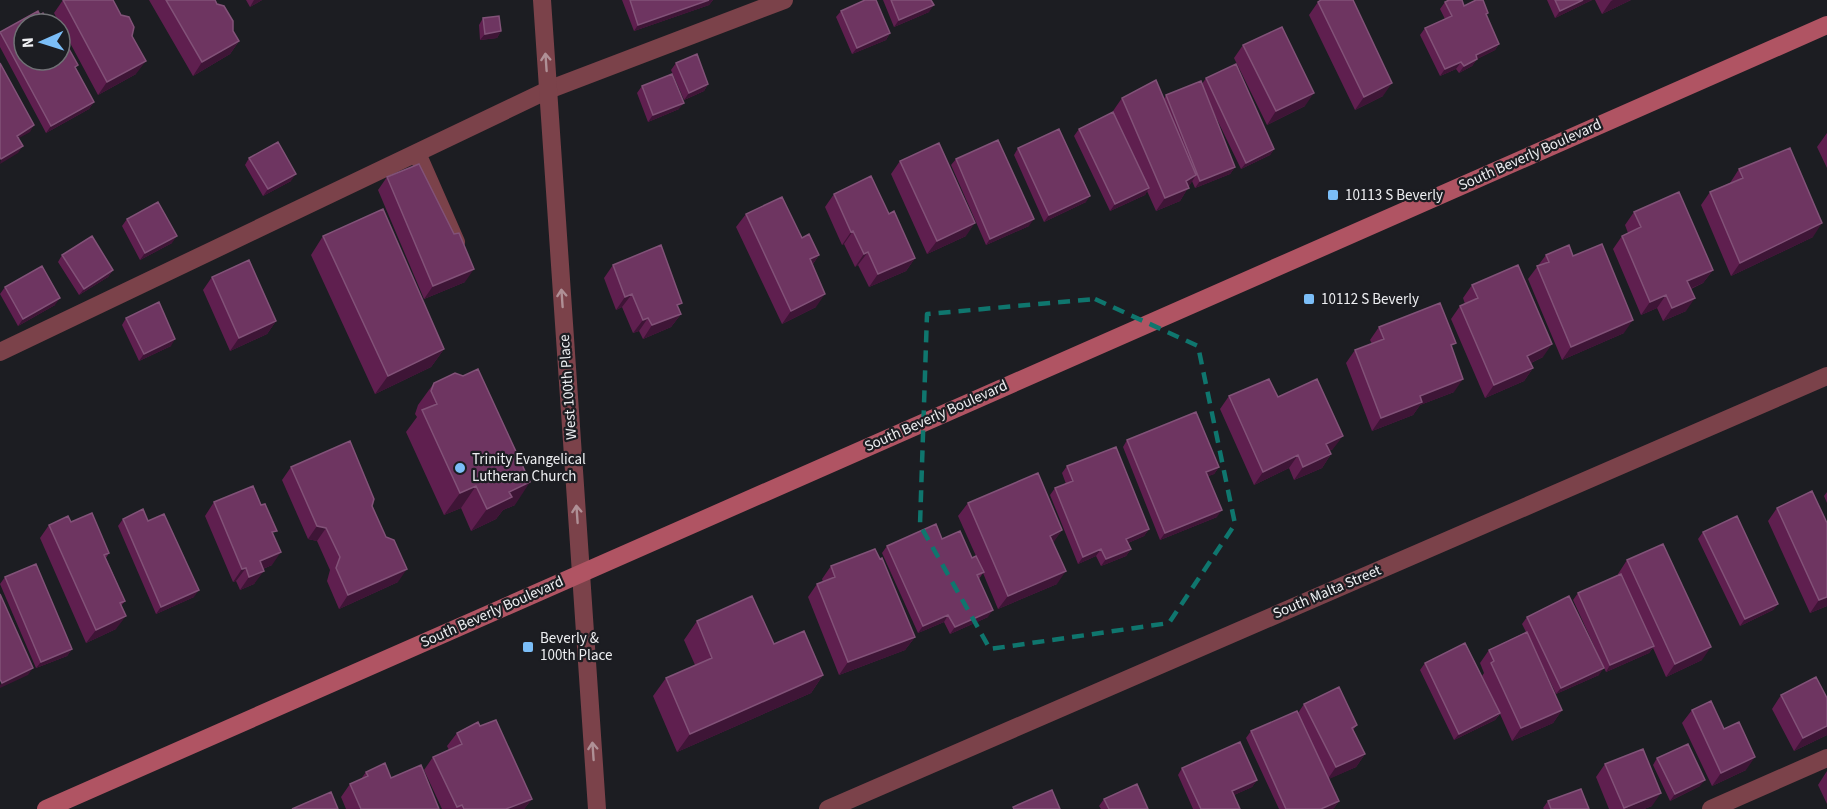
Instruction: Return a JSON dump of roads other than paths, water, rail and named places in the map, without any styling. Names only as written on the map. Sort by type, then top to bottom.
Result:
[{"type":"main road","name":"South Beverly Boulevard","points":[[46,809],[1827,25]]},
{"type":"street","name":"West 100th Place","points":[[542,0],[597,809]]},
{"type":"street","points":[[0,352],[549,90],[784,0]]},
{"type":"street","points":[[417,153],[463,257]]},
{"type":"street","name":"South Malta Street","points":[[828,809],[1827,376]]},
{"type":"street","points":[[1711,809],[1827,758]]},
{"type":"place","name":"10113 S Beverly","points":[[1333,195]]},
{"type":"place","name":"10112 S Beverly","points":[[1309,299]]},
{"type":"place","name":"Trinity Evangelical Lutheran Church","points":[[460,468]]},
{"type":"place","name":"Beverly & 100th Place","points":[[528,647]]}]
